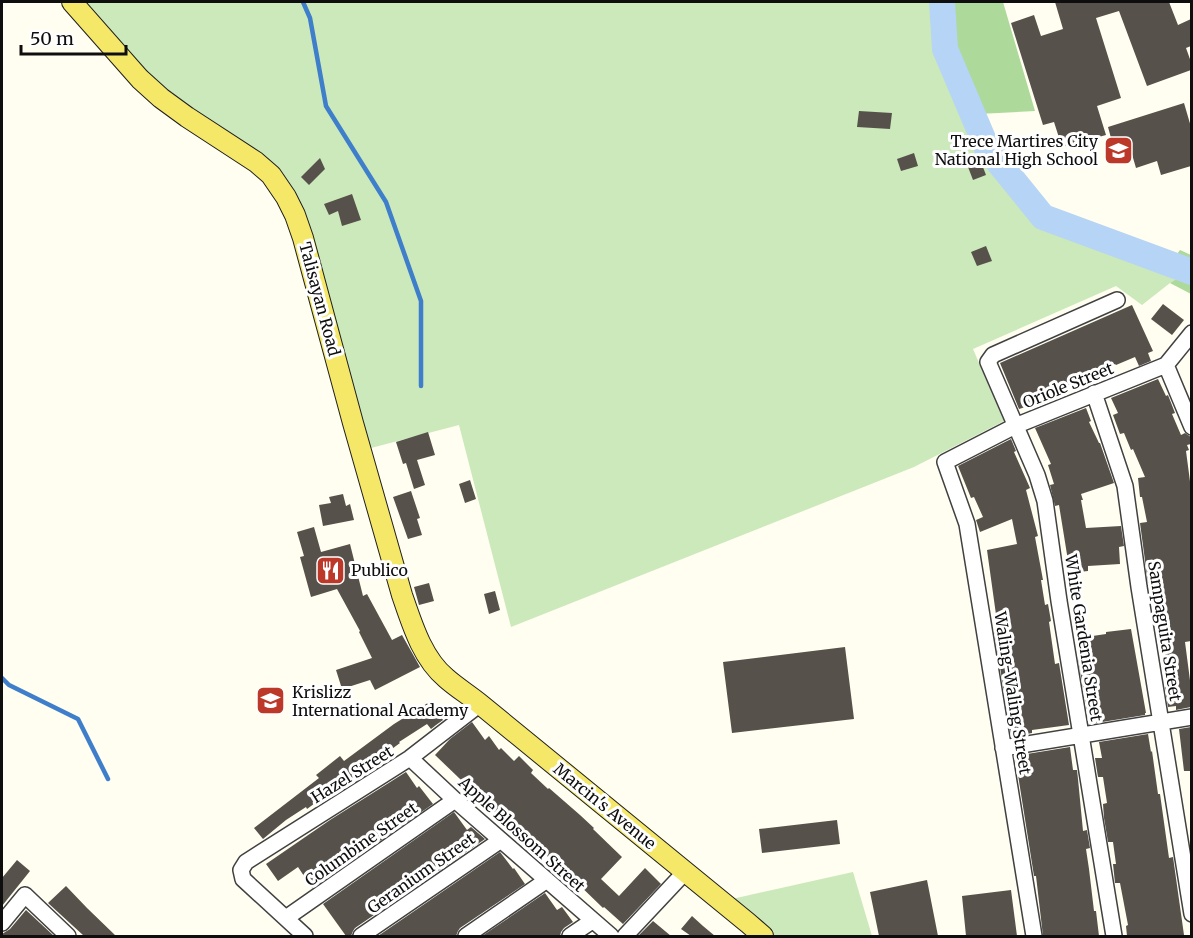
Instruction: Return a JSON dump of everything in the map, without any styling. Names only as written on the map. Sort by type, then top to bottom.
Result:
[{"type":"main road","name":"Talisayan Road","points":[[72,2],[161,98],[256,162],[271,175],[286,197],[303,238],[353,423],[411,621],[426,653],[444,677]]},
{"type":"main road","name":"Marcin's Avenue","points":[[444,677],[763,936]]},
{"type":"street","name":"White Gardenia Street","points":[[1114,936],[1059,601],[1045,501],[1037,475],[989,361],[993,355],[1117,300]]},
{"type":"street","points":[[1191,333],[1166,365],[1191,427]]},
{"type":"street","name":"Oriole Street","points":[[948,460],[1016,426],[1166,365]]},
{"type":"street","name":"Sampaguita Street","points":[[1094,393],[1125,486],[1191,914]]},
{"type":"street","name":"Waling-Waling Street","points":[[948,460],[945,462],[967,524],[1034,936]]},
{"type":"street","name":"Hazel Street","points":[[286,918],[243,879],[241,870],[246,862],[410,758],[480,704]]},
{"type":"street","points":[[1004,748],[1191,717]]},
{"type":"street","name":"Apple Blossom Street","points":[[410,758],[611,936]]},
{"type":"street","name":"Columbine Street","points":[[286,918],[455,800]]},
{"type":"street","name":"Geranium Street","points":[[361,936],[501,840]]},
{"type":"street","points":[[625,936],[685,872]]},
{"type":"street","points":[[466,936],[547,880]]},
{"type":"street","points":[[2,923],[25,895],[68,936]]},
{"type":"street","points":[[286,918],[305,936]]},
{"type":"street","points":[[570,936],[592,921]]},
{"type":"green space","points":[[80,2],[938,2],[941,49],[983,149],[1042,219],[1187,273],[1142,305],[1116,286],[973,349],[1004,421],[914,467],[511,627],[459,425],[371,448],[315,254],[258,154],[226,130],[179,103],[148,78]]},
{"type":"green space","points":[[948,2],[1003,2],[1035,111],[978,114],[951,50]]},
{"type":"green space","points":[[1180,250],[1191,255],[1191,294],[1170,283],[1186,273],[1168,266]]},
{"type":"green space","points":[[853,872],[872,936],[769,936],[732,899]]},
{"type":"building","points":[[1055,2],[1169,2],[1178,25],[1191,19],[1191,46],[1186,48],[1191,70],[1147,86],[1119,11],[1096,18],[1121,98],[1097,106],[1106,135],[1062,147],[1054,122],[1043,125],[1011,23],[1034,15],[1041,36],[1063,29]]},
{"type":"building","points":[[1184,103],[1191,127],[1191,166],[1161,175],[1157,161],[1136,168],[1129,144],[1114,149],[1108,127]]},
{"type":"building","points":[[859,111],[892,113],[890,129],[857,127]]},
{"type":"building","points":[[914,153],[918,166],[901,171],[897,159]]},
{"type":"building","points":[[320,158],[325,169],[309,185],[301,177]]},
{"type":"building","points":[[981,162],[986,175],[973,180],[968,167]]},
{"type":"building","points":[[352,194],[361,220],[342,226],[338,211],[329,215],[324,204]]},
{"type":"building","points":[[986,246],[992,261],[977,266],[971,252]]},
{"type":"building","points":[[1163,304],[1184,320],[1172,335],[1151,319]]},
{"type":"building","points":[[1132,305],[1153,351],[1148,353],[1151,361],[1139,366],[1135,357],[1115,364],[1092,373],[1093,376],[1033,398],[1035,404],[1019,409],[1000,363]]},
{"type":"building","points":[[1158,379],[1166,396],[1168,395],[1175,413],[1172,414],[1181,435],[1185,433],[1191,437],[1191,444],[1187,445],[1189,450],[1186,451],[1191,489],[1191,641],[1185,642],[1191,707],[1176,710],[1176,706],[1168,707],[1165,686],[1168,686],[1167,666],[1155,581],[1148,583],[1140,523],[1147,522],[1142,497],[1140,497],[1138,478],[1145,477],[1124,433],[1120,434],[1113,415],[1118,413],[1111,398]]},
{"type":"building","points":[[1086,408],[1091,421],[1089,422],[1100,443],[1114,483],[1081,494],[1086,528],[1121,526],[1124,546],[1119,547],[1120,564],[1088,566],[1088,571],[1070,573],[1059,505],[1055,506],[1050,485],[1054,484],[1048,465],[1051,464],[1035,428]]},
{"type":"building","points":[[428,432],[435,455],[417,460],[425,485],[414,489],[406,463],[403,464],[396,442]]},
{"type":"building","points":[[1011,439],[1016,451],[1014,452],[1030,488],[1026,490],[1038,536],[1035,537],[1045,605],[1048,604],[1055,664],[1059,663],[1069,725],[1032,730],[1032,733],[1011,737],[994,629],[998,629],[987,550],[1017,544],[1012,519],[980,532],[976,520],[983,517],[974,497],[971,498],[958,466]]},
{"type":"building","points":[[470,480],[476,499],[465,503],[459,484]]},
{"type":"building","points":[[411,491],[420,518],[417,519],[422,535],[408,539],[393,497]]},
{"type":"building","points":[[343,494],[346,506],[350,504],[354,520],[323,526],[319,505],[331,503],[329,497]]},
{"type":"building","points":[[314,527],[321,552],[350,544],[363,596],[367,594],[392,640],[402,635],[420,667],[375,690],[370,680],[342,689],[336,670],[372,658],[337,589],[311,597],[300,557],[304,556],[297,532]]},
{"type":"building","points":[[429,583],[434,601],[419,605],[414,587]]},
{"type":"building","points":[[495,591],[500,610],[489,614],[484,594]]},
{"type":"building","points":[[1131,629],[1146,713],[1096,723],[1096,721],[1089,721],[1078,659],[1082,659],[1079,638]]},
{"type":"building","points":[[845,647],[854,719],[732,733],[723,662]]},
{"type":"building","points":[[431,701],[443,720],[431,729],[427,724],[381,757],[379,754],[354,773],[356,776],[332,795],[330,792],[307,809],[306,807],[263,839],[254,828],[319,778],[316,775],[340,756],[344,761],[394,724]]},
{"type":"building","points":[[472,722],[485,740],[489,736],[499,750],[501,748],[514,761],[519,756],[533,770],[531,773],[580,815],[622,857],[601,879],[619,896],[645,868],[661,884],[623,924],[542,851],[540,853],[509,822],[507,824],[435,755],[450,739]]},
{"type":"building","points":[[1191,727],[1191,771],[1184,771],[1179,729]]},
{"type":"building","points":[[1148,734],[1158,794],[1160,794],[1169,858],[1173,857],[1184,935],[1127,936],[1126,926],[1128,925],[1120,883],[1115,883],[1113,864],[1116,864],[1113,842],[1108,842],[1104,818],[1103,804],[1107,803],[1103,777],[1098,777],[1095,758],[1102,758],[1099,742]]},
{"type":"building","points":[[1070,747],[1073,770],[1077,770],[1083,831],[1087,830],[1090,848],[1086,849],[1099,936],[1043,936],[1036,876],[1034,876],[1015,756]]},
{"type":"building","points":[[406,772],[417,788],[419,786],[433,804],[312,888],[298,867],[278,881],[266,864]]},
{"type":"building","points":[[454,812],[467,830],[471,827],[485,839],[355,928],[351,936],[346,936],[323,904]]},
{"type":"building","points":[[837,820],[840,844],[762,853],[759,829]]},
{"type":"building","points":[[500,852],[525,884],[460,928],[456,936],[378,936]]},
{"type":"building","points":[[17,860],[30,871],[2,906],[2,878]]},
{"type":"building","points":[[927,880],[938,936],[879,936],[870,892]]},
{"type":"building","points":[[66,886],[116,936],[84,936],[48,903]]},
{"type":"building","points":[[1011,890],[1017,936],[966,936],[962,896]]},
{"type":"building","points":[[545,893],[557,910],[562,907],[573,922],[564,928],[560,936],[482,936]]},
{"type":"building","points":[[26,910],[54,936],[2,936]]},
{"type":"building","points":[[692,916],[715,936],[691,936],[681,929]]},
{"type":"building","points":[[653,921],[671,936],[638,936]]},
{"type":"waterway","points":[[303,2],[310,18],[326,106],[386,202],[421,301],[421,386]]},
{"type":"waterway","points":[[942,2],[945,49],[987,148],[1043,217],[1192,272]]},
{"type":"waterway","points":[[2,678],[9,685],[78,719],[108,779]]},
{"type":"place","name":"Trece Martires City National High School","points":[[1119,150]]},
{"type":"place","name":"Publico","points":[[330,570]]},
{"type":"place","name":"Krislizz International Academy","points":[[271,701]]}]
